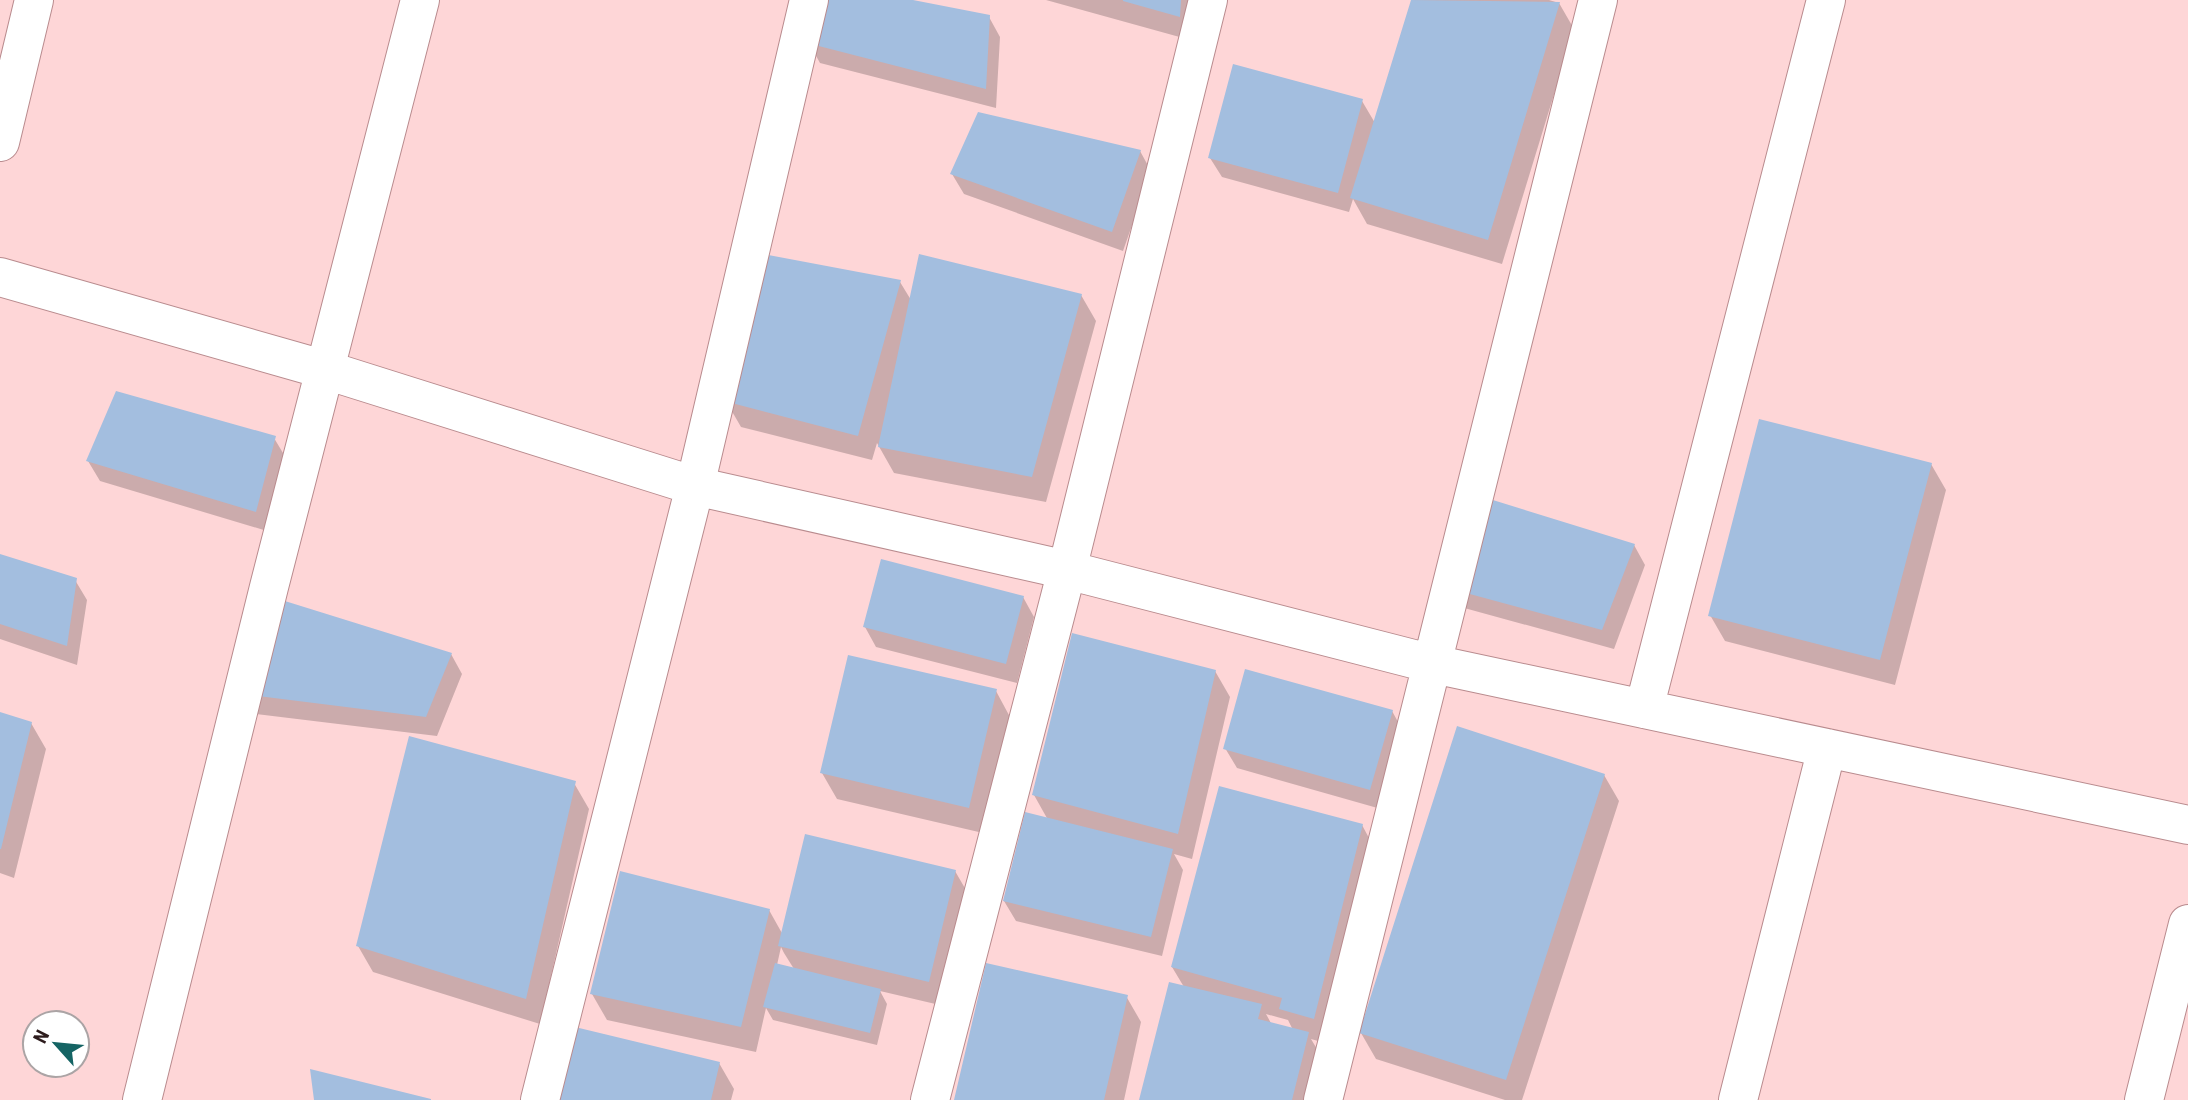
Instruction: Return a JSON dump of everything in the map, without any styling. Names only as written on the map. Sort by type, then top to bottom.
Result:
[{"type":"street","points":[[0,142],[34,0]]},
{"type":"street","points":[[142,1100],[420,0]]},
{"type":"street","points":[[540,1100],[695,486],[809,0]]},
{"type":"street","points":[[930,1100],[1068,570],[1208,0]]},
{"type":"street","points":[[1323,1100],[1598,0]]},
{"type":"street","points":[[1643,709],[1826,0]]},
{"type":"street","points":[[0,277],[326,370],[695,486],[1068,570],[1433,664],[2188,825]]},
{"type":"street","points":[[1738,1100],[1827,748]]},
{"type":"street","points":[[2144,1100],[2188,924]]},
{"type":"building","points":[[820,0],[913,0],[990,15],[986,89],[807,43]]},
{"type":"building","points":[[1123,0],[1181,0],[1180,17],[1123,1]]},
{"type":"building","points":[[1411,0],[1560,2],[1488,240],[1350,198]]},
{"type":"building","points":[[1233,64],[1363,99],[1338,193],[1208,158]]},
{"type":"building","points":[[978,112],[1141,150],[1112,232],[950,174]]},
{"type":"building","points":[[763,254],[901,280],[858,436],[724,401]]},
{"type":"building","points":[[919,254],[1082,294],[1032,477],[878,447]]},
{"type":"building","points":[[116,391],[276,436],[256,512],[86,461]]},
{"type":"building","points":[[1759,419],[1932,463],[1880,660],[1708,616]]},
{"type":"building","points":[[1467,492],[1635,544],[1602,630],[1444,587]]},
{"type":"building","points":[[0,554],[77,578],[67,646],[0,624]]},
{"type":"building","points":[[881,559],[1024,596],[1006,664],[863,627]]},
{"type":"building","points":[[272,597],[452,653],[426,717],[242,694]]},
{"type":"building","points":[[1072,633],[1216,670],[1178,834],[1032,795]]},
{"type":"building","points":[[848,655],[997,689],[969,808],[820,773]]},
{"type":"building","points":[[1245,669],[1393,710],[1370,790],[1223,749]]},
{"type":"building","points":[[0,712],[32,722],[1,849],[0,849]]},
{"type":"building","points":[[1457,726],[1605,774],[1506,1080],[1359,1033]]},
{"type":"building","points":[[409,736],[576,781],[526,999],[356,946]]},
{"type":"building","points":[[1219,786],[1363,824],[1314,1019],[1279,1009],[1282,998],[1171,967]]},
{"type":"building","points":[[1025,812],[1173,849],[1151,937],[1003,901]]},
{"type":"building","points":[[805,834],[956,870],[929,982],[778,946]]},
{"type":"building","points":[[620,871],[770,909],[741,1027],[590,994]]},
{"type":"building","points":[[775,963],[881,989],[870,1033],[763,1007]]},
{"type":"building","points":[[986,963],[1128,995],[1104,1100],[954,1100]]},
{"type":"building","points":[[1169,982],[1262,1004],[1258,1019],[1309,1032],[1292,1100],[1139,1100]]},
{"type":"building","points":[[575,1027],[720,1062],[711,1100],[557,1100]]},
{"type":"building","points":[[310,1069],[431,1099],[431,1100],[314,1100]]}]
